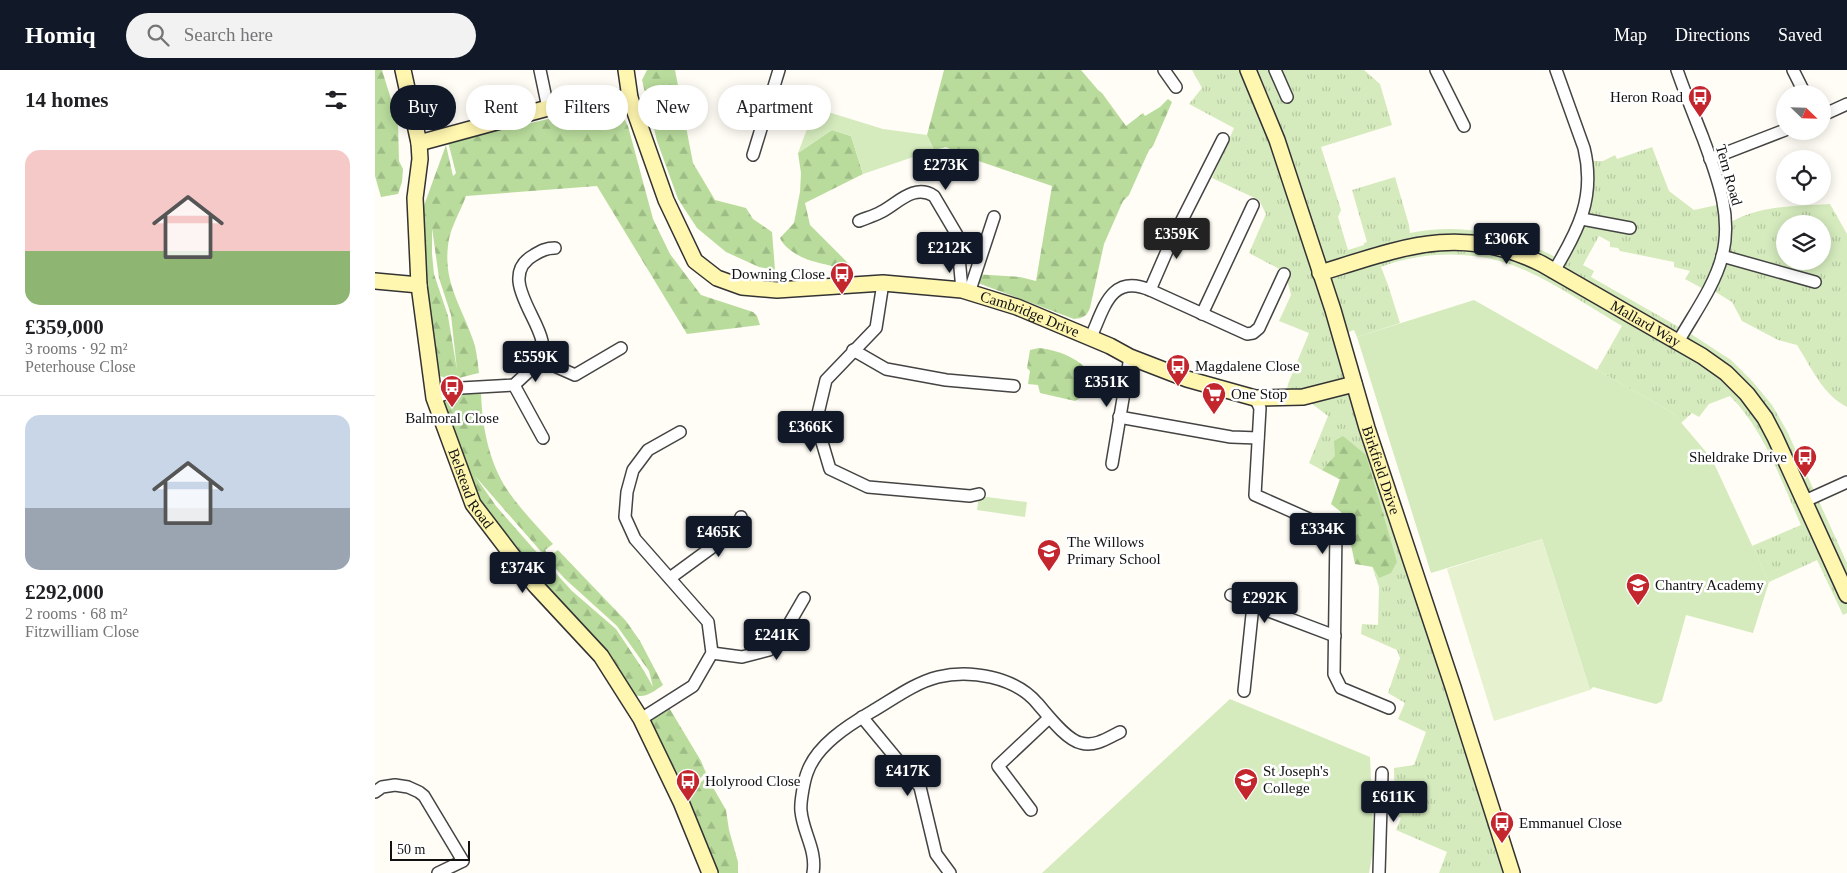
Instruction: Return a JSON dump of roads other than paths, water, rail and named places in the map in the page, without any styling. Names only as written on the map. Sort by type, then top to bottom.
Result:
[{"type":"street","name":"Belstead Road","points":[[403,70],[419,143],[420,159],[415,198],[419,285],[434,398],[473,504],[535,585],[601,656],[641,719],[681,802],[710,873]]},
{"type":"street","points":[[540,70],[546,98]]},
{"type":"street","name":"Cambridge Drive","points":[[626,70],[630,98],[666,200],[695,261],[717,278],[742,287],[777,290],[883,283],[966,292],[1017,308],[1110,346],[1130,357],[1187,379],[1255,398],[1303,397],[1354,384]]},
{"type":"street","points":[[753,155],[779,70]]},
{"type":"street","points":[[1164,70],[1176,87]]},
{"type":"street","name":"Birkfield Drive","points":[[1248,70],[1274,134],[1320,273],[1512,873]]},
{"type":"street","points":[[1275,70],[1287,97]]},
{"type":"street","points":[[1436,70],[1464,126]]},
{"type":"street","points":[[1554,271],[1581,219],[1587,194],[1586,157],[1556,70]]},
{"type":"street","name":"Tern Road","points":[[1677,70],[1719,182],[1724,206],[1725,234],[1722,256],[1711,284],[1678,342]]},
{"type":"street","points":[[1793,70],[1800,85]]},
{"type":"street","points":[[1831,111],[1847,104]]},
{"type":"street","points":[[419,143],[546,109]]},
{"type":"street","points":[[1710,158],[1776,133]]},
{"type":"street","points":[[1150,290],[1177,228],[1223,139]]},
{"type":"street","points":[[859,221],[881,212],[906,196],[918,192],[928,192],[934,196],[957,235],[966,292]]},
{"type":"street","points":[[1202,314],[1253,205]]},
{"type":"street","points":[[966,292],[994,217]]},
{"type":"street","points":[[1581,219],[1630,228]]},
{"type":"street","name":"Mallard Way","points":[[1320,273],[1398,249],[1444,241],[1475,243],[1505,249],[1531,259],[1678,342],[1726,373],[1756,406],[1775,437],[1805,501],[1843,573],[1847,595]]},
{"type":"street","points":[[434,398],[461,388],[514,385],[541,360],[542,341],[518,284],[519,273],[527,259],[547,248],[555,248]]},
{"type":"street","points":[[1722,256],[1815,282]]},
{"type":"street","points":[[1090,339],[1112,293],[1124,286],[1139,286],[1150,290],[1247,334],[1253,333],[1259,328],[1284,274]]},
{"type":"street","points":[[375,280],[379,282],[419,285]]},
{"type":"street","points":[[883,283],[876,328],[826,380],[816,422],[830,469],[868,487],[970,496],[979,494]]},
{"type":"street","points":[[541,360],[575,375],[621,348]]},
{"type":"street","points":[[853,350],[886,369],[946,380],[1014,386]]},
{"type":"street","points":[[1112,464],[1130,357]]},
{"type":"street","points":[[514,385],[543,438]]},
{"type":"street","points":[[1255,398],[1260,408],[1255,495],[1336,532],[1334,674],[1341,688],[1389,708]]},
{"type":"street","points":[[1119,417],[1231,437],[1258,438]]},
{"type":"street","points":[[641,719],[693,686],[712,653],[708,622],[635,539],[625,517],[627,492],[633,470],[648,450],[681,432]]},
{"type":"street","points":[[1805,501],[1847,482]]},
{"type":"street","points":[[670,578],[737,529],[741,517]]},
{"type":"street","points":[[1231,595],[1335,636]]},
{"type":"street","points":[[712,653],[742,657],[769,650],[782,636],[804,598]]},
{"type":"street","points":[[1244,691],[1253,605]]},
{"type":"street","points":[[813,873],[815,861],[800,810],[807,773],[825,744],[862,717],[910,689],[938,677],[967,674],[989,677],[1016,686],[1036,701],[1049,718],[1081,744],[1098,743],[1120,732]]},
{"type":"street","points":[[862,717],[920,787],[936,854],[950,873]]},
{"type":"street","points":[[1031,810],[998,766],[1049,718]]},
{"type":"street","points":[[1379,873],[1383,772]]},
{"type":"street","points":[[375,792],[389,786],[402,785],[414,789],[424,796],[463,861],[438,873]]},
{"type":"place","name":"Heron Road","points":[[1700,118]]},
{"type":"place","name":"Downing Close","points":[[842,295]]},
{"type":"place","name":"Magdalene Close","points":[[1178,387]]},
{"type":"place","name":"Balmoral Close","points":[[452,408]]},
{"type":"place","name":"One Stop","points":[[1214,415]]},
{"type":"place","name":"Sheldrake Drive","points":[[1805,478]]},
{"type":"place","name":"The Willows Primary School","points":[[1049,572]]},
{"type":"place","name":"Chantry Academy","points":[[1638,606]]},
{"type":"place","name":"St Joseph's College","points":[[1246,801]]},
{"type":"place","name":"Holyrood Close","points":[[688,802]]},
{"type":"place","name":"Emmanuel Close","points":[[1502,844]]}]
